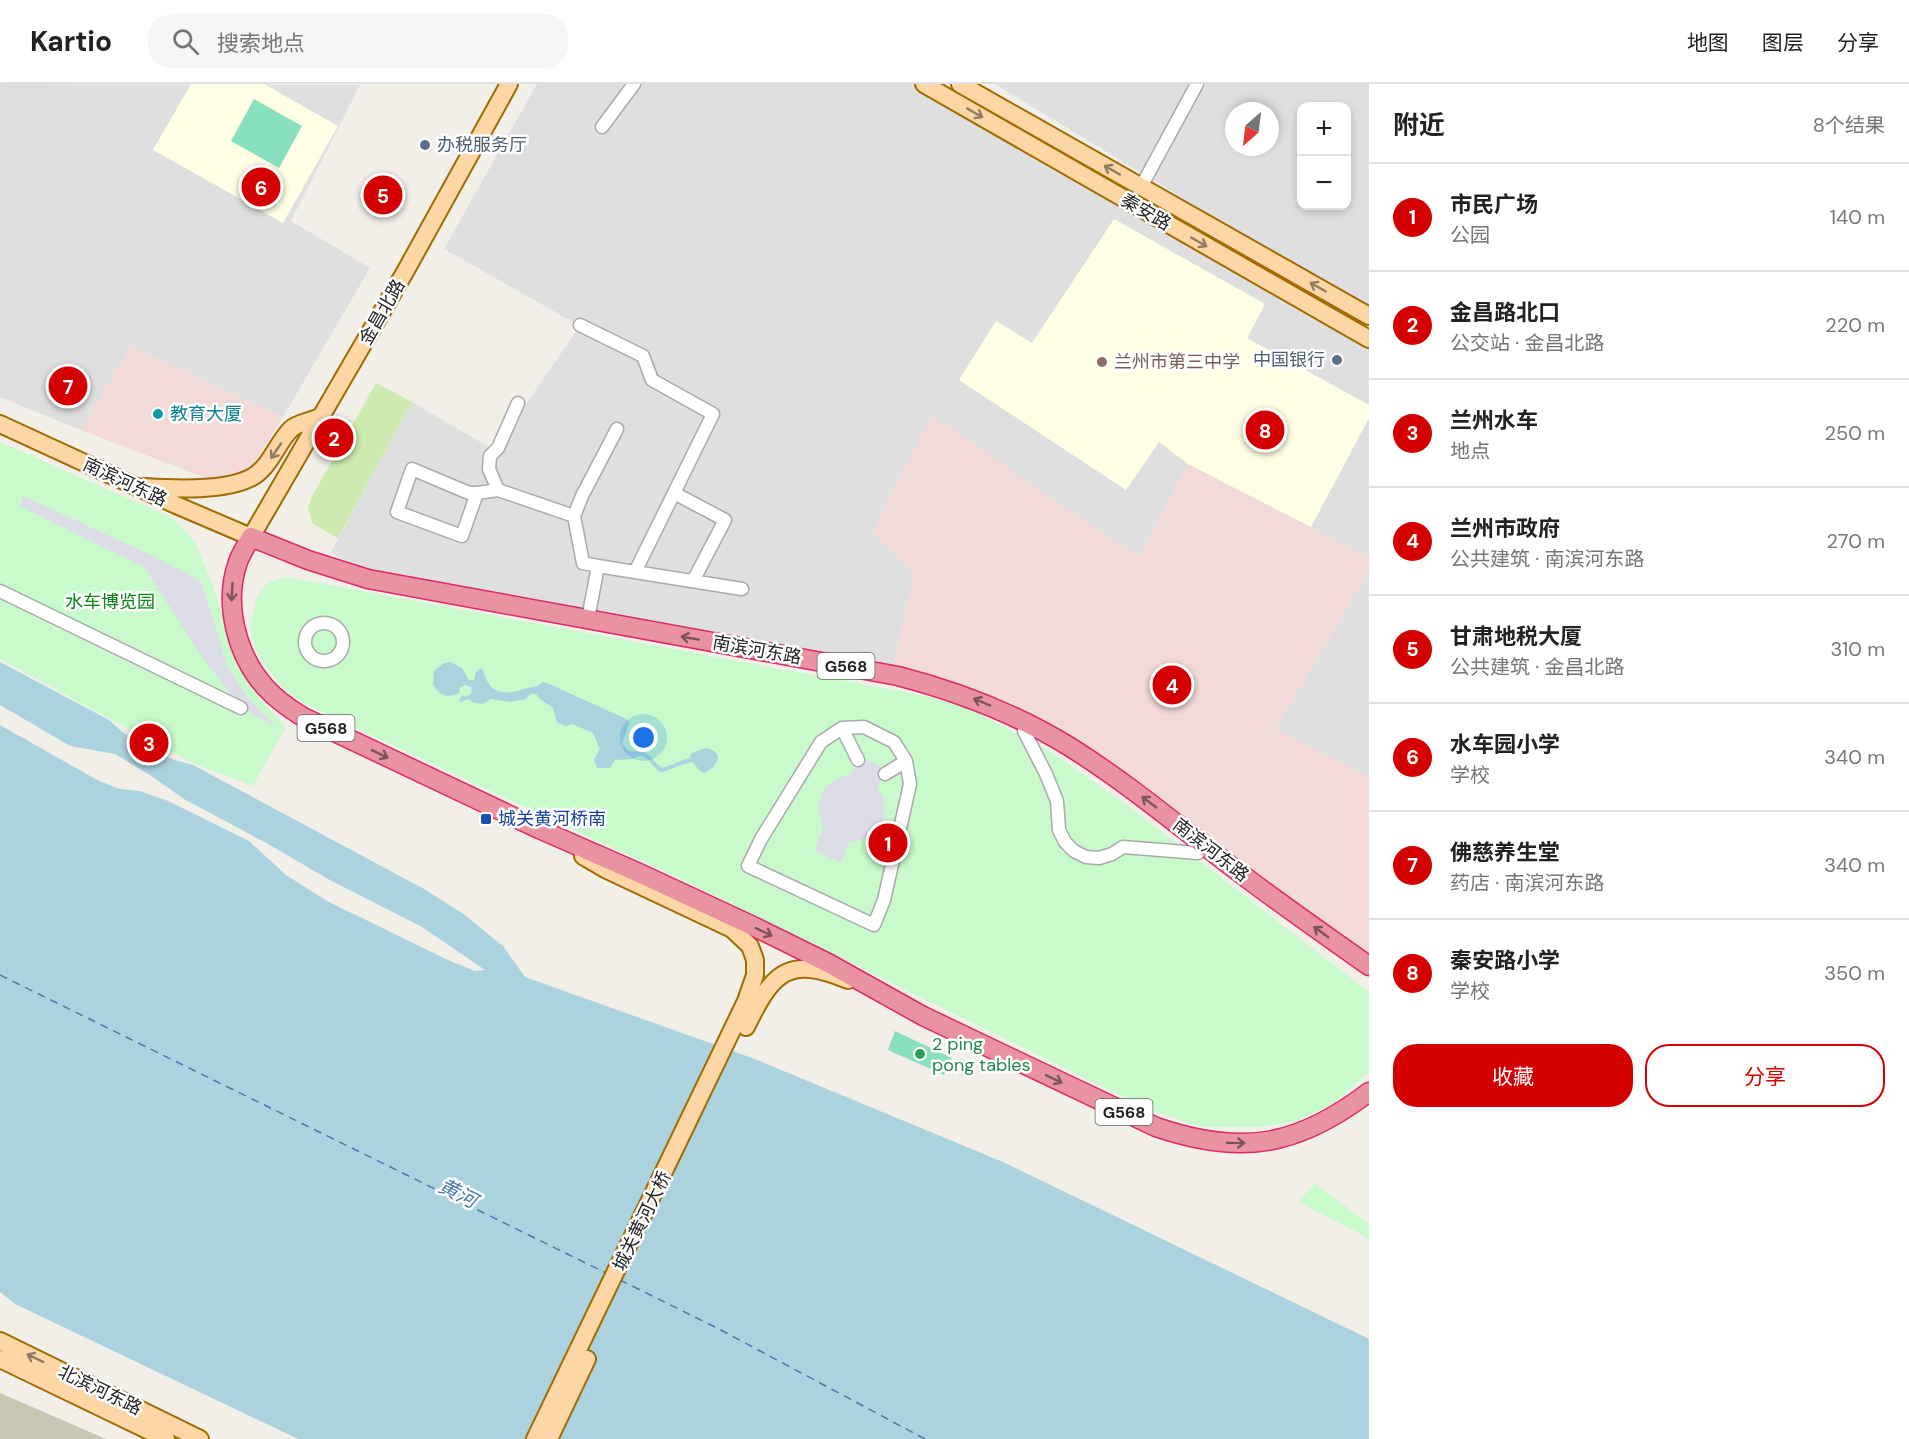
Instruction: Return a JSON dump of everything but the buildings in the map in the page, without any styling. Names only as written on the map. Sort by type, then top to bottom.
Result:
[{"type":"highway","name":"南滨河东路","points":[[251,537],[339,571],[368,579],[898,676],[946,689],[1003,711],[1070,747],[1124,784],[1369,966]]},
{"type":"highway","name":"G568","points":[[251,537],[238,561],[233,581],[231,598],[233,616],[246,657],[256,676],[284,705],[303,717],[539,829],[755,927],[828,963],[933,1020],[1156,1127],[1184,1137],[1240,1144],[1268,1142],[1295,1134],[1329,1119],[1369,1092]]},
{"type":"main road","name":"金昌北路","points":[[251,537],[405,272],[510,84]]},
{"type":"main road","name":"秦安路","points":[[924,84],[1369,339]]},
{"type":"main road","name":"秦安路","points":[[960,84],[1369,316]]},
{"type":"main road","points":[[134,486],[172,489],[236,484],[255,476],[270,460],[292,428],[320,417]]},
{"type":"main road","name":"南滨河东路","points":[[0,424],[251,537]]},
{"type":"main road","points":[[539,829],[607,870],[732,929],[750,946],[755,960],[751,1004]]},
{"type":"main road","points":[[751,1004],[774,980],[787,971],[800,969],[839,976],[889,996]]},
{"type":"main road","name":"城关黄河大桥","points":[[536,1439],[751,1004]]},
{"type":"main road","name":"城关黄河大桥","points":[[549,1439],[751,1004]]},
{"type":"main road","name":"北滨河东路","points":[[0,1341],[200,1439]]},
{"type":"main road","name":"北滨河东路","points":[[0,1359],[166,1439]]},
{"type":"street","points":[[602,127],[634,84]]},
{"type":"street","points":[[1141,187],[1197,84]]},
{"type":"street","points":[[580,325],[643,356],[652,380],[713,414],[635,572]]},
{"type":"street","points":[[498,490],[489,469],[490,456],[498,448],[518,403]]},
{"type":"street","points":[[617,429],[574,516],[583,563],[742,589]]},
{"type":"street","points":[[477,494],[462,536],[397,512],[412,469],[469,493],[477,494],[498,490],[574,516]]},
{"type":"street","points":[[674,493],[725,520],[693,581]]},
{"type":"street","points":[[588,619],[598,566]]},
{"type":"street","points":[[0,591],[241,708]]},
{"type":"street","points":[[864,727],[894,742],[906,761],[910,784],[884,900],[874,925],[748,866],[761,838],[821,741],[842,728],[864,727]]},
{"type":"street","points":[[842,728],[858,760]]},
{"type":"street","points":[[1024,731],[1057,801],[1059,830],[1065,842],[1074,851],[1086,857],[1099,858],[1123,847],[1198,853]]},
{"type":"street","points":[[885,774],[906,761]]},
{"type":"shaded area","points":[[0,84],[360,85],[291,221],[370,268],[283,417],[131,346],[81,430],[0,397]]},
{"type":"shaded area","points":[[191,84],[264,84],[338,126],[283,223],[153,150]]},
{"type":"shaded area","points":[[537,84],[931,84],[1369,333],[1369,557],[1188,464],[1139,557],[932,417],[894,487],[873,533],[914,572],[893,669],[391,578],[330,554],[412,402],[494,450],[580,326],[444,249]]},
{"type":"shaded area","points":[[624,84],[643,84],[614,126],[604,119]]},
{"type":"shaded area","points":[[995,84],[1369,84],[1369,311]]},
{"type":"shaded area","name":"兰州市第三中学","points":[[1114,219],[1265,304],[1247,338],[1369,405],[1369,418],[1311,527],[1188,464],[1159,442],[1126,490],[959,380],[996,321],[1032,343]]},
{"type":"shaded area","points":[[131,346],[283,417],[237,490],[81,430]]},
{"type":"shaded area","points":[[932,416],[1139,557],[1188,464],[1369,557],[1369,571],[1275,729],[1369,777],[1369,956],[1022,714],[893,669],[914,572],[873,533],[894,487]]},
{"type":"shaded area","points":[[23,496],[151,555],[201,581],[228,667],[243,691],[278,727],[241,708],[203,658],[144,567],[20,506]]},
{"type":"shaded area","points":[[1369,571],[1369,777],[1275,729]]},
{"type":"shaded area","points":[[865,759],[880,766],[885,774],[877,787],[884,798],[885,811],[882,824],[873,834],[862,840],[849,842],[841,863],[814,850],[824,828],[818,806],[822,793],[830,783],[851,775],[858,760]]},
{"type":"shaded area","points":[[0,1393],[106,1439],[0,1439]]},
{"type":"green space","points":[[254,99],[302,126],[279,168],[231,141]]},
{"type":"green space","points":[[376,383],[412,402],[338,538],[313,524],[308,509],[312,496]]},
{"type":"green space","name":"水车博览园","points":[[0,442],[173,518],[196,543],[238,661],[259,698],[286,727],[253,786],[192,763],[0,659]]},
{"type":"green space","points":[[287,577],[921,695],[965,706],[1049,751],[1126,804],[1369,992],[1369,1072],[1330,1106],[1295,1121],[1260,1127],[1201,1127],[1152,1111],[684,881],[299,700],[282,686],[269,670],[254,645],[251,633],[253,613],[259,593],[265,585]]},
{"type":"green space","name":"2 ping pong tables","points":[[895,1031],[952,1058],[944,1075],[888,1050]]},
{"type":"green space","points":[[1315,1183],[1369,1224],[1369,1241],[1359,1233],[1298,1202]]},
{"type":"water","name":"黄河","points":[[0,662],[109,720],[148,748],[193,765],[424,889],[462,913],[503,946],[525,977],[755,1059],[1003,1162],[1369,1339],[1369,1439],[298,1439],[15,1304],[0,1292],[0,725],[99,781],[120,789],[140,791],[168,801],[249,841],[286,875],[327,901],[448,960],[475,971],[485,970],[422,927],[328,879],[184,799],[115,754],[70,746],[0,705]]},
{"type":"water","points":[[450,662],[462,668],[469,680],[474,680],[476,672],[481,668],[489,684],[498,691],[516,691],[543,682],[624,718],[629,723],[622,744],[629,751],[641,752],[643,755],[634,759],[615,760],[610,768],[597,768],[594,760],[600,749],[593,733],[572,724],[566,726],[557,722],[553,708],[536,694],[530,694],[526,699],[510,702],[491,699],[482,704],[469,699],[459,702],[462,695],[466,697],[472,693],[471,687],[465,685],[459,688],[460,692],[456,694],[448,696],[441,694],[433,684],[434,671],[444,663]]},
{"type":"water","points":[[706,748],[718,756],[713,768],[704,773],[689,757],[692,753]]},
{"type":"waterway","points":[[643,754],[661,770],[691,760]]},
{"type":"ferry route","points":[[0,975],[608,1274]]},
{"type":"ferry route","points":[[620,1280],[719,1329],[925,1439]]},
{"type":"place","name":"办税服务厅","points":[[425,145]]},
{"type":"place","name":"水车园小学","points":[[261,187]]},
{"type":"place","name":"甘肃地税大厦","points":[[383,195]]},
{"type":"place","name":"中国银行","points":[[1337,360]]},
{"type":"place","name":"兰州市第三中学","points":[[1102,362]]},
{"type":"place","name":"佛慈养生堂","points":[[68,386]]},
{"type":"place","name":"教育大厦","points":[[158,414]]},
{"type":"place","name":"秦安路小学","points":[[1265,430]]},
{"type":"place","name":"金昌路北口","points":[[334,438]]},
{"type":"place","name":"兰州市政府","points":[[1172,685]]},
{"type":"place","name":"兰州水车","points":[[149,743]]},
{"type":"place","name":"城关黄河桥南","points":[[486,819]]},
{"type":"place","name":"市民广场","points":[[888,843]]},
{"type":"place","name":"2 ping pong tables","points":[[920,1054]]}]
